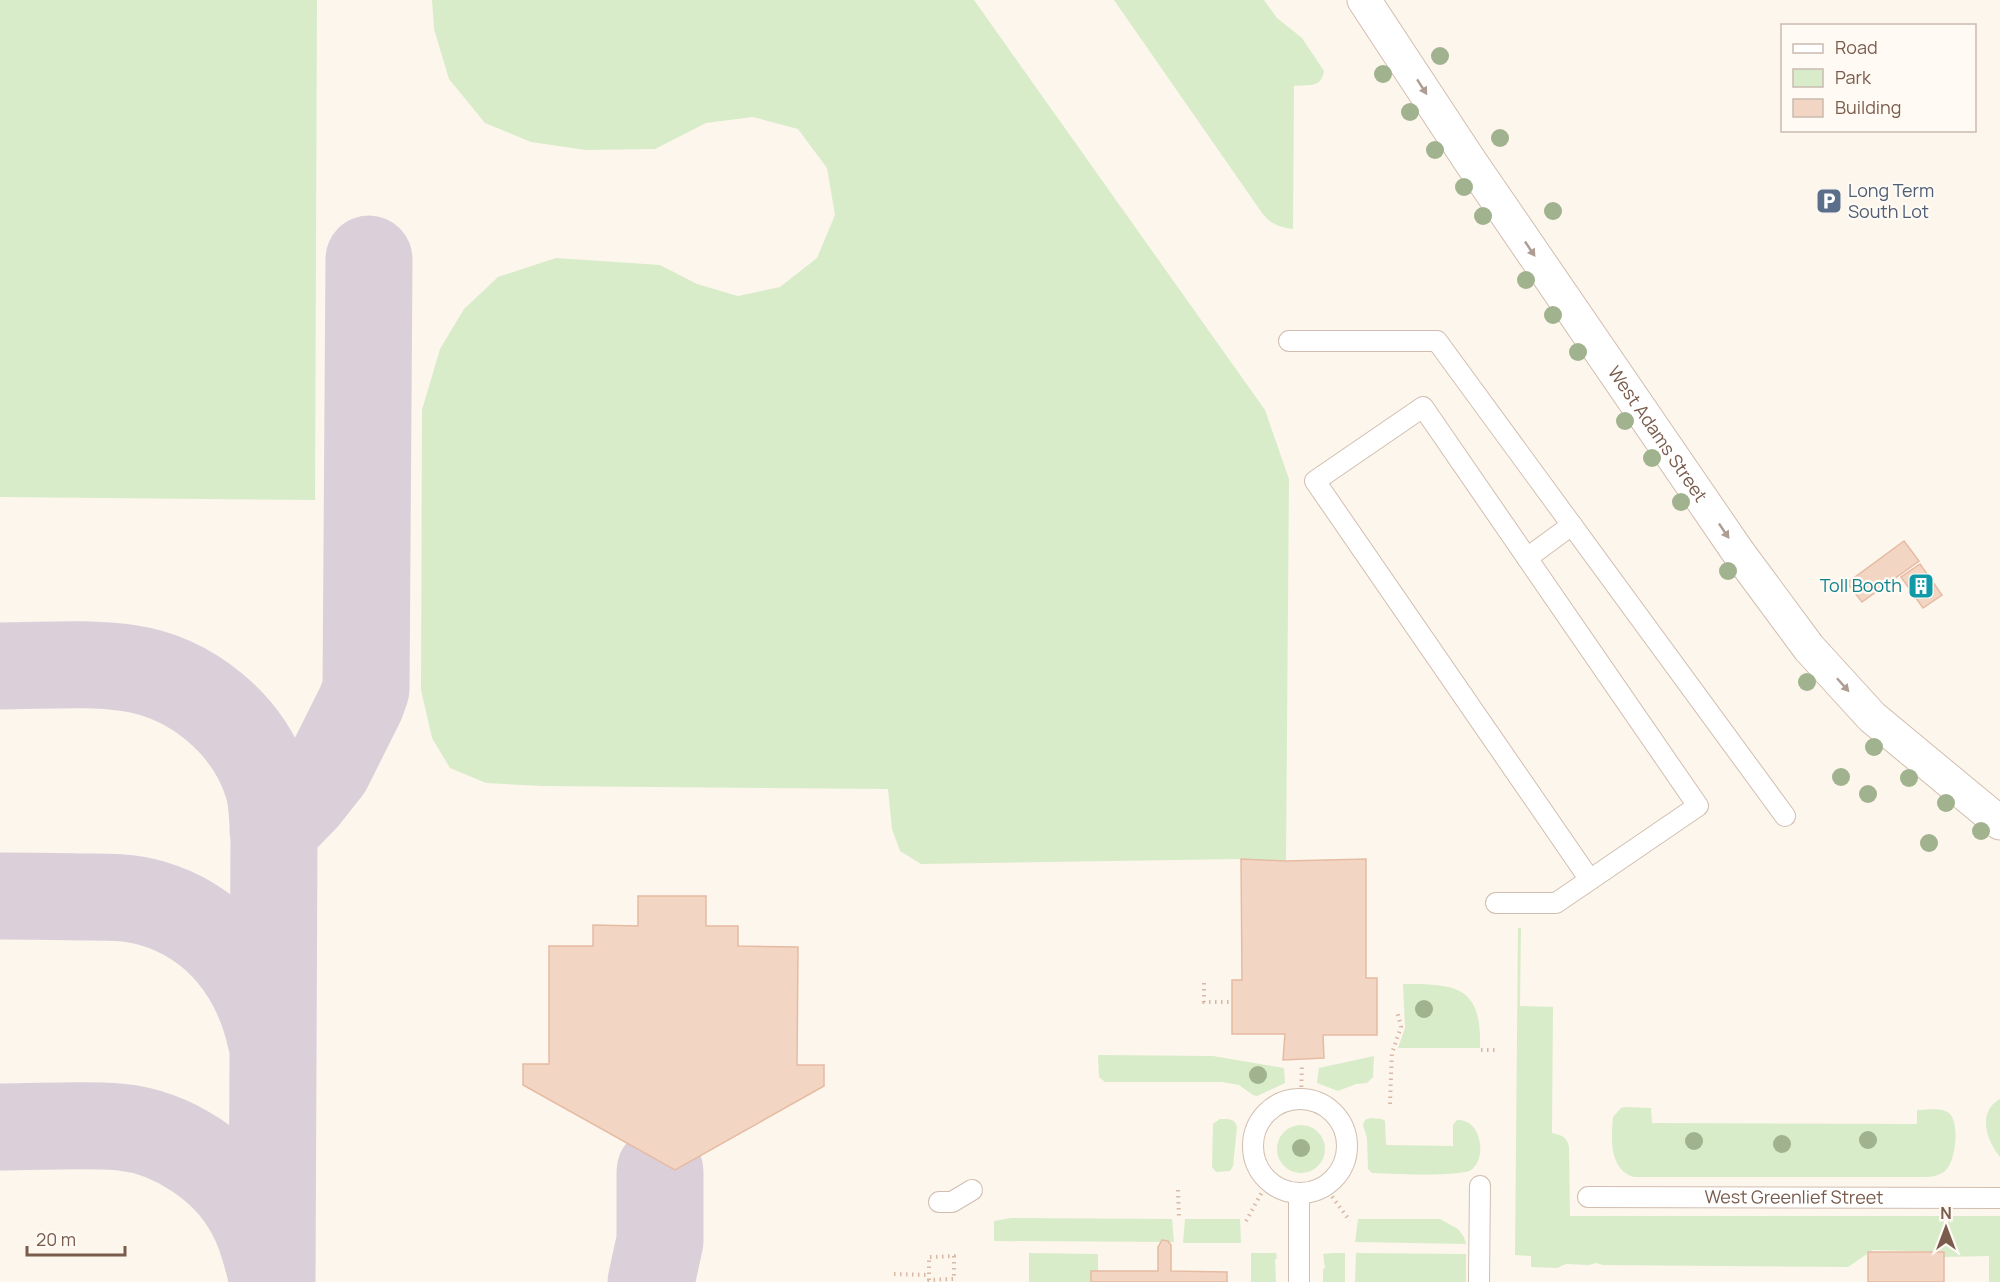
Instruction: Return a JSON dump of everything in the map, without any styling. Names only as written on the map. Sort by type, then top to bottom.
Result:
[{"type":"street","name":"West Adams Street","points":[[1364,0],[1470,161],[1731,542],[1809,648],[1872,717],[2000,823]]},
{"type":"lane","points":[[1289,341],[1437,341],[1785,816]]},
{"type":"lane","points":[[1496,903],[1556,903],[1698,807],[1423,407],[1315,481],[1590,880]]},
{"type":"lane","points":[[1527,558],[1572,525]]},
{"type":"lane","points":[[1301,1099],[1319,1103],[1331,1110],[1341,1121],[1347,1135],[1348,1150],[1344,1164],[1336,1178],[1325,1187],[1299,1194],[1282,1190],[1268,1181],[1258,1169],[1253,1155],[1253,1140],[1258,1125],[1267,1112],[1278,1104],[1301,1099]]},
{"type":"lane","points":[[1479,1282],[1480,1186]]},
{"type":"lane","points":[[939,1202],[952,1202],[972,1190]]},
{"type":"lane","points":[[1299,1194],[1299,1282]]},
{"type":"lane","name":"West Greenlief Street","points":[[1588,1197],[2000,1198]]},
{"type":"path","points":[[1204,982],[1204,1002],[1232,1002]]},
{"type":"path","points":[[1390,1104],[1392,1050],[1401,1027],[1397,1011]]},
{"type":"path","points":[[1481,1050],[1498,1050]]},
{"type":"path","points":[[1301,1099],[1302,1063]]},
{"type":"path","points":[[1246,1221],[1268,1181]]},
{"type":"path","points":[[1325,1187],[1350,1221]]},
{"type":"path","points":[[1178,1190],[1179,1219]]},
{"type":"path","points":[[954,1256],[954,1279],[929,1280],[929,1275],[932,1263],[929,1257],[954,1256]]},
{"type":"path","points":[[894,1274],[929,1275]]},
{"type":"green space","points":[[0,0],[317,0],[315,500],[0,497]]},
{"type":"green space","points":[[432,0],[974,0],[1265,410],[1289,479],[1286,861],[1241,859],[921,864],[900,851],[892,829],[888,789],[542,786],[486,783],[450,768],[432,738],[421,690],[422,410],[440,349],[464,309],[498,277],[556,258],[660,265],[697,284],[738,296],[780,287],[817,258],[835,215],[827,168],[798,129],[753,117],[706,123],[655,149],[586,150],[531,142],[485,123],[449,79],[434,29]]},
{"type":"green space","points":[[1114,0],[1264,0],[1277,18],[1302,38],[1324,71],[1317,83],[1294,86],[1293,229],[1275,224],[1262,213]]},
{"type":"green space","points":[[1518,928],[1521,928],[1520,1006],[1553,1007],[1552,1133],[1564,1137],[1569,1147],[1570,1216],[2000,1216],[2000,1282],[1989,1282],[1989,1256],[1944,1257],[1944,1252],[1873,1250],[1848,1267],[1603,1265],[1596,1263],[1566,1264],[1557,1268],[1531,1267],[1531,1256],[1515,1255]]},
{"type":"green space","points":[[1403,984],[1438,985],[1463,993],[1471,1001],[1476,1012],[1480,1048],[1398,1048],[1405,1028]]},
{"type":"green space","points":[[1098,1055],[1213,1056],[1284,1068],[1285,1083],[1257,1096],[1239,1085],[1222,1082],[1105,1082],[1099,1077]]},
{"type":"green space","points":[[1374,1056],[1373,1077],[1367,1083],[1356,1084],[1338,1091],[1317,1083],[1319,1068]]},
{"type":"green space","points":[[2000,1099],[2000,1157],[1988,1135],[1986,1119],[1988,1111]]},
{"type":"green space","points":[[1624,1107],[1651,1108],[1652,1123],[1917,1124],[1917,1110],[1938,1109],[1949,1113],[1955,1125],[1954,1151],[1945,1171],[1929,1177],[1634,1177],[1620,1167],[1613,1152],[1613,1117]]},
{"type":"green space","points":[[1370,1118],[1385,1121],[1386,1145],[1453,1146],[1453,1125],[1457,1120],[1465,1121],[1472,1125],[1476,1132],[1480,1148],[1479,1157],[1471,1170],[1453,1174],[1372,1173],[1368,1169],[1367,1138],[1363,1125],[1365,1120]]},
{"type":"green space","points":[[1220,1119],[1233,1121],[1237,1127],[1233,1166],[1230,1171],[1216,1172],[1212,1167],[1213,1124]]},
{"type":"green space","points":[[1301,1125],[1318,1132],[1325,1149],[1318,1166],[1301,1173],[1284,1166],[1277,1149],[1284,1132]]},
{"type":"green space","points":[[1011,1218],[1172,1219],[1174,1242],[994,1241],[994,1221]]},
{"type":"green space","points":[[1185,1219],[1240,1219],[1241,1243],[1183,1243]]},
{"type":"green space","points":[[1358,1219],[1440,1219],[1458,1229],[1466,1244],[1355,1242]]},
{"type":"green space","points":[[1029,1253],[1098,1254],[1098,1271],[1091,1271],[1091,1282],[1029,1282]]},
{"type":"green space","points":[[1251,1253],[1276,1253],[1276,1282],[1251,1282]]},
{"type":"green space","points":[[1345,1253],[1345,1282],[1323,1282],[1323,1269],[1325,1268],[1323,1254]]},
{"type":"green space","points":[[1356,1253],[1466,1254],[1466,1282],[1355,1282]]},
{"type":"building","points":[[1904,541],[1919,561],[1862,602],[1847,583]]},
{"type":"building","name":"Toll Booth","points":[[1920,564],[1942,595],[1923,608],[1901,577]]},
{"type":"building","points":[[1241,859],[1286,861],[1366,859],[1366,978],[1377,978],[1377,1035],[1323,1035],[1324,1058],[1283,1060],[1285,1034],[1232,1034],[1232,980],[1242,980]]},
{"type":"building","points":[[638,896],[706,896],[706,926],[738,926],[738,946],[798,947],[797,1065],[824,1065],[824,1086],[675,1170],[523,1085],[523,1064],[549,1064],[549,946],[593,946],[593,925],[638,926]]},
{"type":"building","points":[[1162,1240],[1168,1241],[1171,1245],[1171,1271],[1227,1272],[1227,1282],[1091,1282],[1091,1271],[1158,1271],[1158,1247]]},
{"type":"building","points":[[1868,1252],[1944,1252],[1944,1282],[1868,1282]]},
{"type":"taxiway","points":[[273,831],[305,798],[328,769],[366,689],[369,259]]},
{"type":"taxiway","points":[[0,666],[112,666],[151,673],[195,693],[214,707],[232,724],[259,763],[270,792],[274,836],[272,1282]]},
{"type":"taxiway","points":[[0,896],[124,898],[151,903],[196,923],[230,954],[244,973],[265,1016],[271,1040]]},
{"type":"taxiway","points":[[0,1127],[120,1127],[140,1130],[178,1144],[212,1167],[240,1196],[257,1226],[270,1269]]},
{"type":"taxiway","points":[[651,1282],[660,1241],[660,1171]]},
{"type":"place","name":"Long Term South Lot","points":[[1829,201]]},
{"type":"place","name":"Toll Booth","points":[[1921,586]]}]
